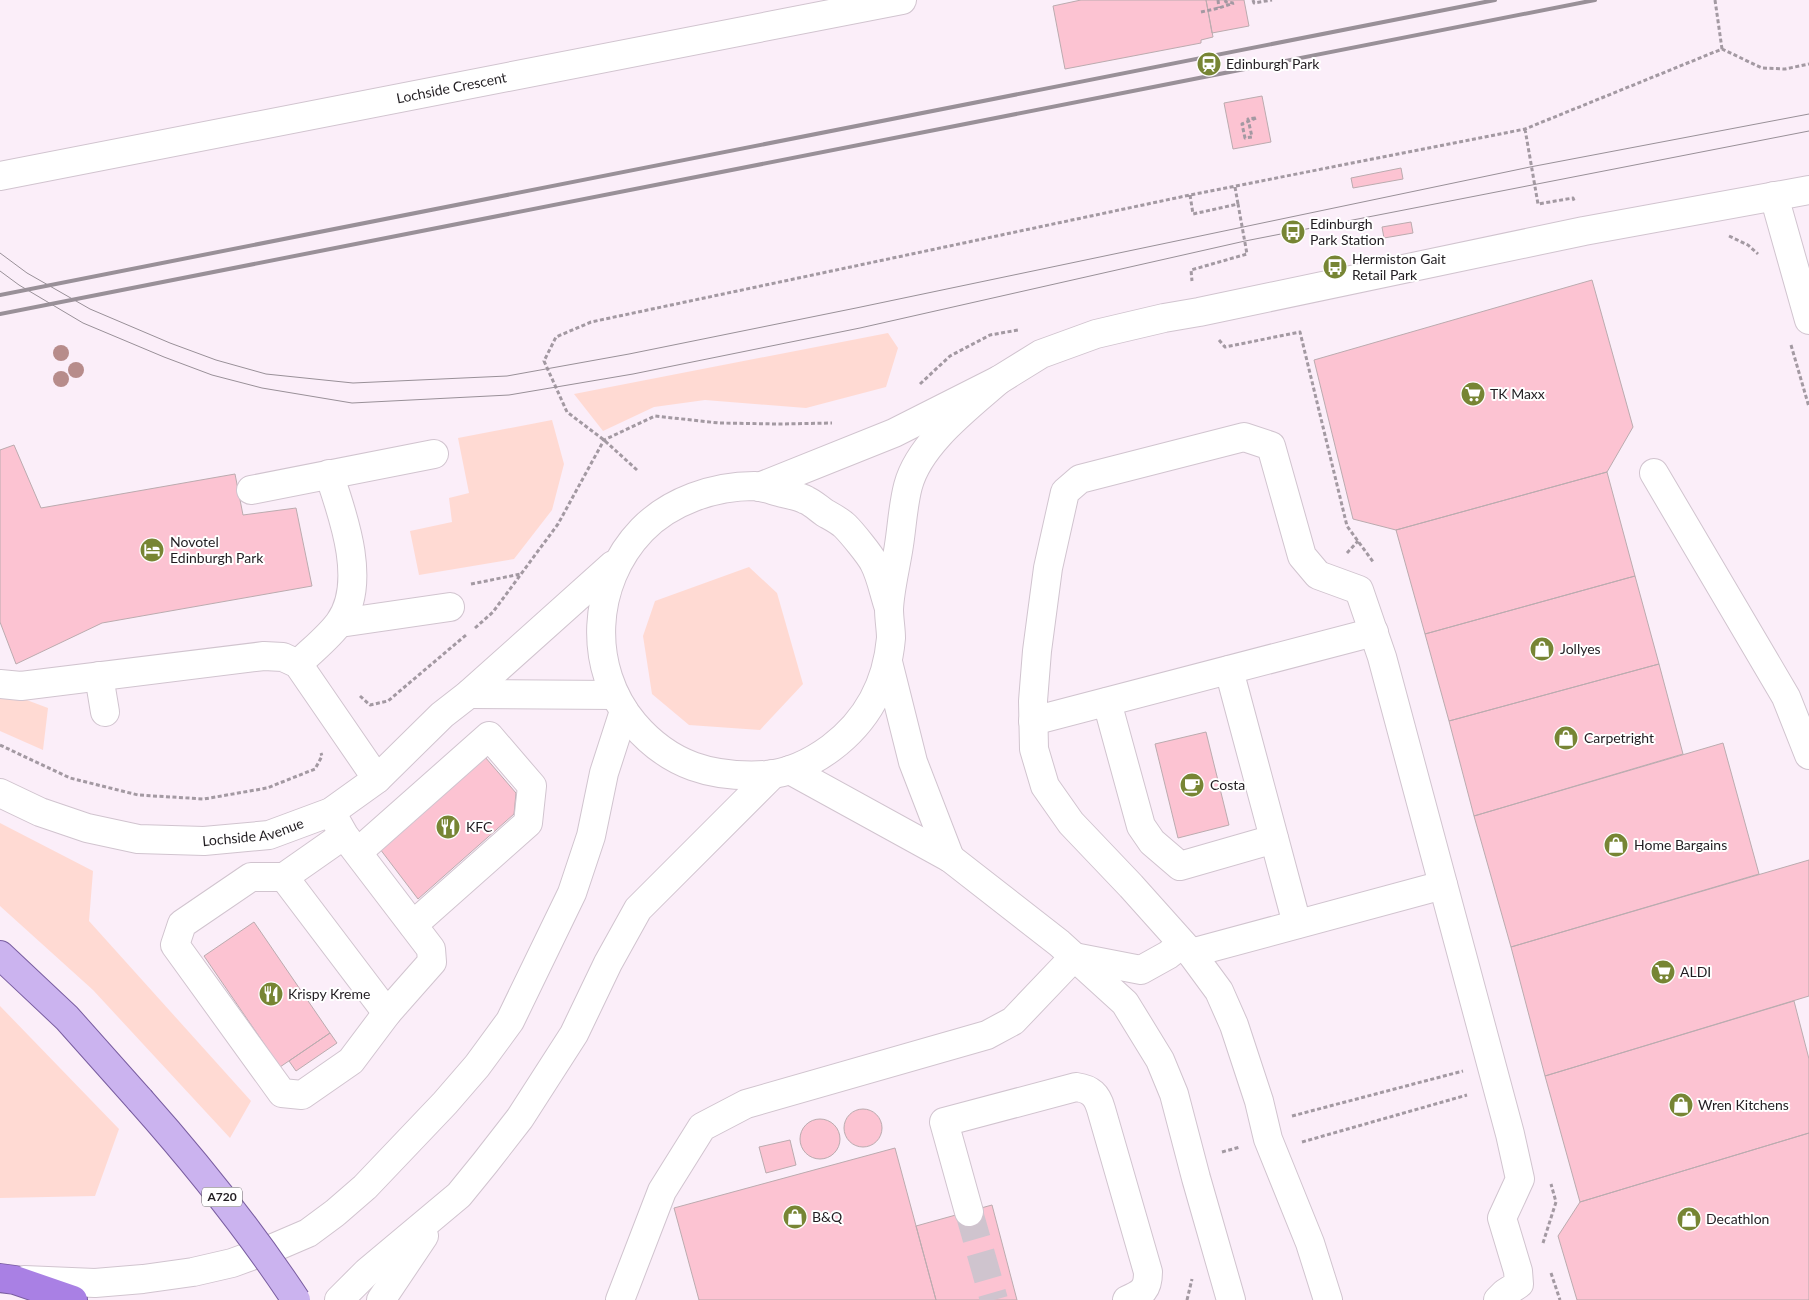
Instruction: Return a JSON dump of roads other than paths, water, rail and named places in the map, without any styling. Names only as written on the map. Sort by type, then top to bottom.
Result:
[{"type":"highway","points":[[8,1279],[73,1300]]},
{"type":"main road","name":"A720","points":[[0,955],[67,1018],[187,1152],[229,1206],[296,1300]]},
{"type":"street","name":"Lochside Crescent","points":[[0,176],[902,0]]},
{"type":"street","points":[[999,380],[937,437],[916,466],[908,486],[889,608],[891,635],[888,662],[874,701],[862,719],[846,737],[819,757],[781,772],[739,777],[705,771],[673,758],[646,737],[619,703],[603,662],[600,628],[605,593],[618,561],[642,530],[674,505],[712,490],[760,487],[894,433],[999,380],[1041,354],[1096,334],[1164,318],[1584,231],[1809,190]]},
{"type":"street","points":[[1774,196],[1809,320]]},
{"type":"street","points":[[1328,1300],[1280,1137],[1258,1101],[1234,1025],[1218,991],[1186,948],[1131,886],[1071,823],[1045,786],[1034,749],[1033,700],[1036,661],[1048,568],[1065,492],[1080,479],[1244,436],[1270,446],[1302,556],[1318,574],[1359,590],[1374,632],[1499,1092],[1520,1179],[1502,1218],[1518,1271],[1519,1284],[1506,1292],[1498,1300]]},
{"type":"street","points":[[251,490],[434,454]]},
{"type":"street","points":[[1654,473],[1786,697],[1809,755]]},
{"type":"street","points":[[298,664],[340,623],[348,606],[353,587],[345,522],[329,474]]},
{"type":"street","points":[[760,487],[806,500],[845,526],[874,563],[889,608]]},
{"type":"street","name":"Lochside Avenue","points":[[0,793],[40,812],[77,825],[138,839],[204,841],[269,835],[344,833],[377,779],[442,715],[469,694],[618,561]]},
{"type":"street","points":[[340,623],[450,607]]},
{"type":"street","points":[[1034,721],[1374,632]]},
{"type":"street","points":[[0,684],[21,686],[264,656],[283,657],[298,664],[377,779]]},
{"type":"street","points":[[888,662],[913,762],[950,858]]},
{"type":"street","points":[[1229,670],[1297,924]]},
{"type":"street","points":[[99,676],[104,712]]},
{"type":"street","points":[[469,694],[619,703]]},
{"type":"street","points":[[1107,702],[1141,826],[1152,842],[1180,866],[1274,838]]},
{"type":"street","points":[[8,1279],[95,1283],[193,1272],[232,1263],[308,1233],[365,1187],[477,1066],[510,1021],[572,893],[591,836],[619,703]]},
{"type":"street","points":[[344,833],[431,949],[432,962],[387,1013],[351,1061],[302,1095],[282,1093],[175,945],[182,924],[251,877],[284,877],[344,833],[489,736],[532,786],[528,823],[413,924]]},
{"type":"street","points":[[781,772],[950,858],[1059,943],[1125,1003],[1160,1060],[1174,1094],[1230,1300]]},
{"type":"street","points":[[381,1300],[422,1238],[520,1118],[551,1071],[574,1034],[608,963],[638,909],[781,772]]},
{"type":"street","points":[[284,877],[387,1013]]},
{"type":"street","points":[[1074,957],[1141,970],[1168,955],[1186,948],[1297,924],[1443,884]]},
{"type":"street","points":[[431,949],[437,940],[444,897]]},
{"type":"street","points":[[620,1300],[662,1191],[702,1127],[746,1104],[987,1035],[1014,1021],[1074,957]]},
{"type":"street","points":[[969,1212],[944,1122],[1076,1087],[1089,1090],[1096,1096],[1101,1108],[1148,1272],[1145,1288],[1138,1295],[1127,1300]]},
{"type":"street","points":[[339,1300],[367,1272],[459,1194]]},
{"type":"tunnel","points":[[969,1212],[994,1300]]},
{"type":"tram line","points":[[0,253],[27,273],[90,309],[170,343],[216,360],[266,374],[353,383],[507,376],[629,354],[856,308],[1530,167],[1809,114]]},
{"type":"tram line","points":[[0,271],[19,285],[83,323],[212,375],[262,388],[352,403],[509,395],[633,374],[860,328],[1245,241],[1809,131]]},
{"type":"railway","points":[[0,295],[1495,0]]},
{"type":"railway","points":[[0,314],[1595,0]]},
{"type":"place","name":"Edinburgh Park","points":[[1209,64]]},
{"type":"place","name":"Edinburgh Park Station","points":[[1293,232]]},
{"type":"place","name":"Hermiston Gait Retail Park","points":[[1335,267]]},
{"type":"place","name":"TK Maxx","points":[[1473,394]]},
{"type":"place","name":"Novotel Edinburgh Park","points":[[152,550]]},
{"type":"place","name":"Jollyes","points":[[1542,649]]},
{"type":"place","name":"Carpetright","points":[[1566,738]]},
{"type":"place","name":"Costa","points":[[1192,785]]},
{"type":"place","name":"KFC","points":[[448,827]]},
{"type":"place","name":"Home Bargains","points":[[1616,845]]},
{"type":"place","name":"ALDI","points":[[1663,972]]},
{"type":"place","name":"Krispy Kreme","points":[[271,994]]},
{"type":"place","name":"Wren Kitchens","points":[[1681,1105]]},
{"type":"place","name":"B&Q","points":[[795,1217]]},
{"type":"place","name":"Decathlon","points":[[1689,1219]]}]
